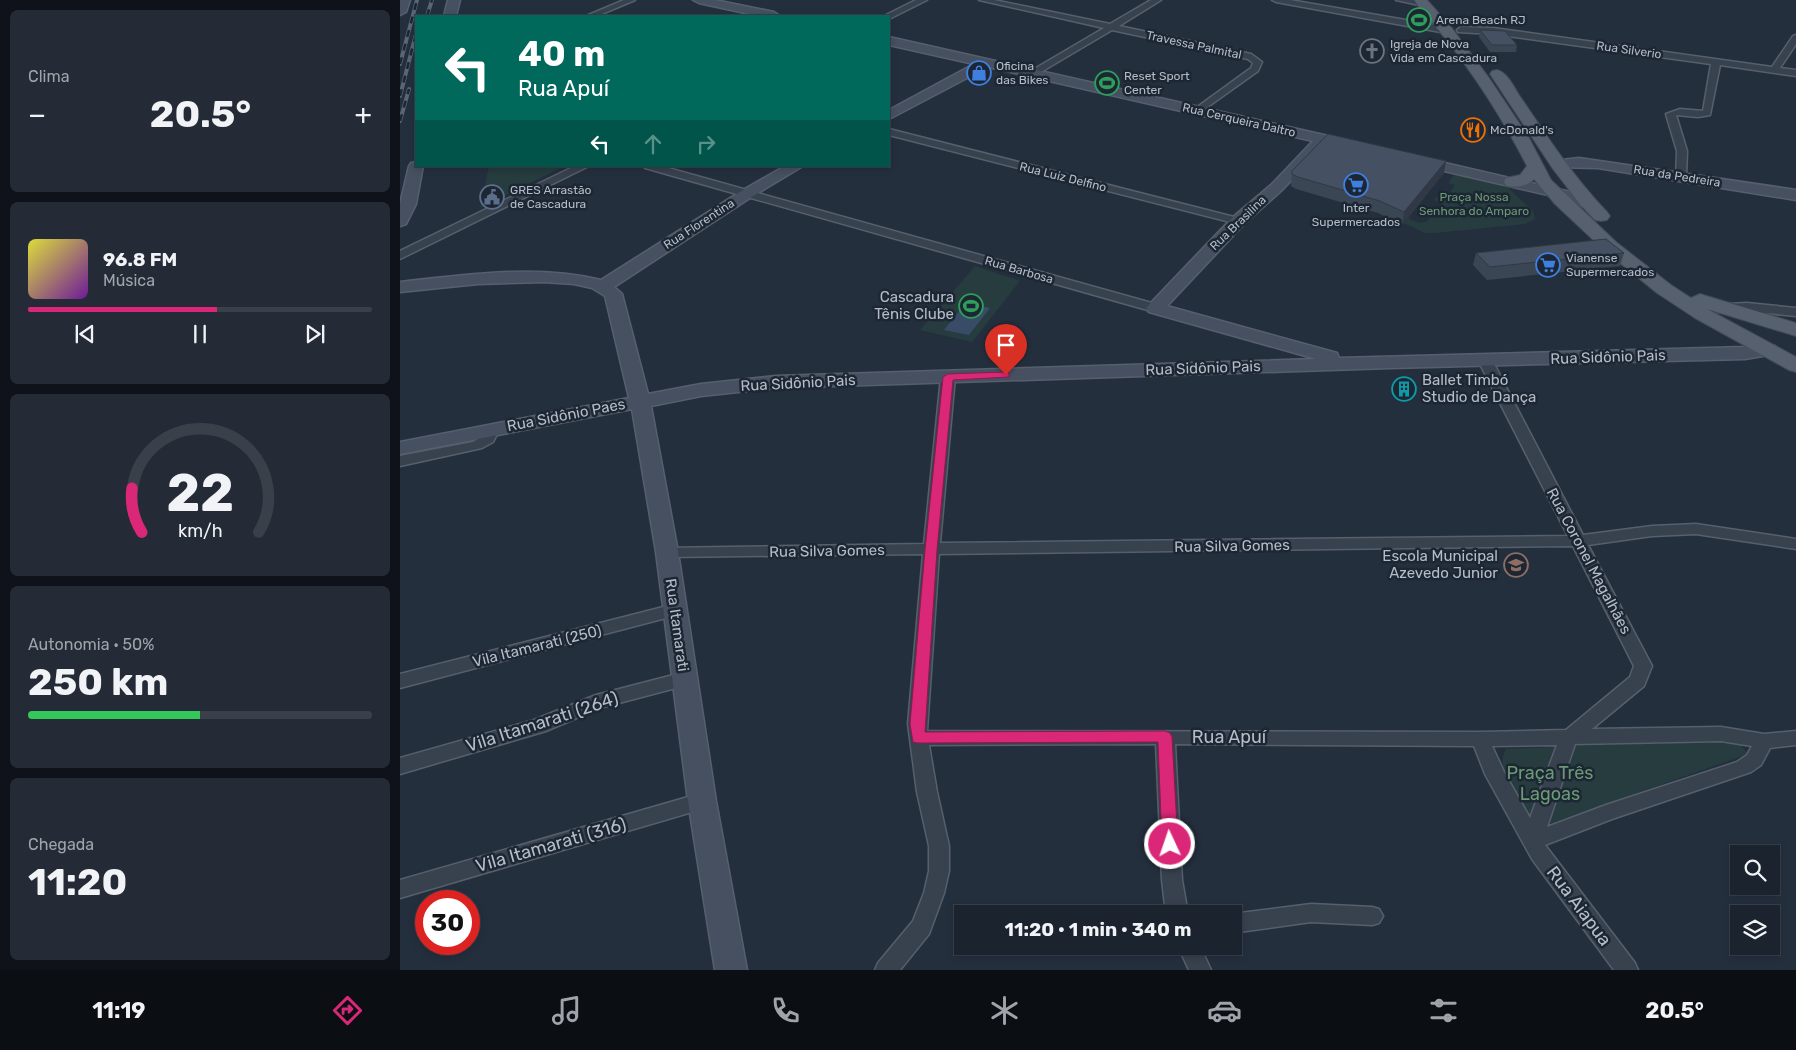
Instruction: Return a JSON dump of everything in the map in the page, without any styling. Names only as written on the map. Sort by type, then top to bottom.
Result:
[{"type":"main road","points":[[400,12],[404,0]]},
{"type":"main road","points":[[451,15],[454,0]]},
{"type":"main road","points":[[698,0],[769,15]]},
{"type":"main road","points":[[1426,1],[1484,81],[1521,138],[1552,192],[1610,246],[1664,289],[1702,314],[1788,360]]},
{"type":"main road","points":[[1426,1],[1461,30],[1524,110],[1575,190],[1588,204],[1619,234],[1700,300],[1788,360]]},
{"type":"main road","name":"Rua Cerqueira Daltro","points":[[890,41],[1361,148]]},
{"type":"main road","points":[[890,114],[986,62]]},
{"type":"main road","name":"Rua Brasilina","points":[[1155,308],[1238,221],[1276,188],[1323,139]]},
{"type":"main road","points":[[1407,158],[1552,192],[1588,204]]},
{"type":"main road","name":"Rua da Pedreira","points":[[1558,164],[1586,162],[1796,195]]},
{"type":"main road","points":[[1512,182],[1526,178],[1536,166]]},
{"type":"main road","points":[[400,221],[408,204],[416,167]]},
{"type":"main road","name":"Rua Florentina","points":[[604,286],[748,193],[794,167]]},
{"type":"main road","points":[[400,287],[520,277],[562,279],[604,286]]},
{"type":"main road","name":"Rua Itamarati","points":[[604,286],[613,294],[616,302],[640,401],[667,552],[702,801],[731,970]]},
{"type":"main road","points":[[1700,300],[1796,330]]},
{"type":"main road","name":"Rua Barbosa","points":[[1155,308],[1326,357],[1390,362]]},
{"type":"main road","name":"Rua Sidônio Pais","points":[[640,401],[737,385],[948,377],[1390,362],[1745,354],[1788,360]]},
{"type":"main road","name":"Rua Sidônio Paes","points":[[400,448],[640,401]]},
{"type":"street","points":[[593,15],[631,0]]},
{"type":"street","points":[[890,15],[923,0]]},
{"type":"street","points":[[984,0],[1112,27]]},
{"type":"street","points":[[1034,73],[1157,0]]},
{"type":"street","points":[[1276,0],[1446,30]]},
{"type":"street","points":[[1400,0],[1426,1]]},
{"type":"street","name":"Travessa Palmital","points":[[1112,27],[1251,57],[1258,62],[1255,69],[1199,110]]},
{"type":"street","name":"Rua Silverio","points":[[1461,30],[1493,31],[1796,73]]},
{"type":"street","points":[[1774,70],[1796,38]]},
{"type":"street","points":[[1681,177],[1682,151],[1671,114],[1675,112],[1707,113],[1716,62]]},
{"type":"street","name":"Rua Luiz Delfino","points":[[890,132],[1238,221]]},
{"type":"street","points":[[400,255],[582,167]]},
{"type":"street","name":"Rua Barbosa","points":[[653,167],[1155,308]]},
{"type":"street","points":[[1726,308],[1747,307],[1796,312]]},
{"type":"street","name":"Rua Coronel Magalhães","points":[[1485,360],[1643,666],[1638,681],[1568,739]]},
{"type":"street","points":[[886,970],[921,927],[934,893],[939,871],[938,846],[927,792],[917,724],[931,550],[948,377]]},
{"type":"street","points":[[400,460],[478,444],[490,437],[484,431]]},
{"type":"street","name":"Rua Silva Gomes","points":[[667,552],[1578,542],[1652,531],[1696,529],[1796,544]]},
{"type":"street","name":"Vila Itamarati (250)","points":[[400,681],[675,610]]},
{"type":"street","name":"Vila Itamarati (264)","points":[[400,766],[539,726],[596,702],[685,679]]},
{"type":"street","points":[[1532,841],[1495,774],[1480,739],[1568,739],[1721,734],[1737,735],[1764,741],[1796,738]]},
{"type":"street","points":[[1165,737],[1172,880],[1176,905]]},
{"type":"street","name":"Rua Apuí","points":[[918,738],[1480,739]]},
{"type":"street","points":[[1532,841],[1568,739]]},
{"type":"street","points":[[1532,841],[1606,813],[1744,767],[1754,760],[1764,741]]},
{"type":"street","name":"Vila Itamarati (316)","points":[[400,889],[702,801]]},
{"type":"street","name":"Rua Aiapua","points":[[1532,841],[1627,970]]},
{"type":"street","points":[[1242,923],[1311,913],[1372,916]]},
{"type":"street","points":[[1193,955],[1200,970]]},
{"type":"green space","name":"GRES Arrastão de Cascadura","points":[[489,167],[562,167],[480,208]]},
{"type":"green space","name":"Praça Nossa Senhora do Amparo","points":[[1455,173],[1506,186],[1533,211],[1535,219],[1525,224],[1435,233],[1425,233],[1404,223],[1410,216],[1410,219],[1419,223],[1428,221],[1429,218],[1424,213],[1433,213],[1442,203],[1434,200],[1436,197],[1446,198],[1455,185],[1448,183]]},
{"type":"green space","name":"Cascadura Tênis Clube","points":[[975,266],[1020,281],[972,342],[920,330]]},
{"type":"green space","name":"Praça Três Lagoas","points":[[1736,739],[1748,754],[1552,823],[1526,814],[1515,805],[1508,790],[1503,767],[1503,757],[1506,749]]},
{"type":"water","points":[[966,303],[990,308],[969,335],[944,330]]},
{"type":"building","points":[[1480,30],[1505,31],[1517,45],[1492,45]]},
{"type":"building","name":"Inter Supermercados","points":[[1328,134],[1446,161],[1404,212],[1380,201],[1292,174],[1292,171]]},
{"type":"building","points":[[1606,239],[1624,253],[1490,267],[1476,253]]},
{"type":"railway","points":[[400,64],[417,0]]},
{"type":"railway","points":[[427,15],[432,0]]},
{"type":"railway","points":[[400,96],[415,38]]},
{"type":"railway","points":[[400,121],[409,89]]},
{"type":"place","name":"Arena Beach RJ","points":[[1419,20]]},
{"type":"place","name":"Igreja de Nova Vida em Cascadura","points":[[1372,51]]},
{"type":"place","name":"Oficina das Bikes","points":[[979,73]]},
{"type":"place","name":"Reset Sport Center","points":[[1107,83]]},
{"type":"place","name":"McDonald's","points":[[1473,130]]},
{"type":"place","name":"Inter Supermercados","points":[[1356,185]]},
{"type":"place","name":"GRES Arrastão de Cascadura","points":[[492,197]]},
{"type":"place","name":"Vianense Supermercados","points":[[1548,265]]},
{"type":"place","name":"Cascadura Tênis Clube","points":[[971,306]]},
{"type":"place","name":"Ballet Timbó Studio de Dança","points":[[1404,389]]},
{"type":"place","name":"Escola Municipal Azevedo Junior","points":[[1516,565]]},
{"type":"route","points":[[1006,375],[948,377],[931,550],[917,724],[918,738],[1165,737],[1170,844]]}]
